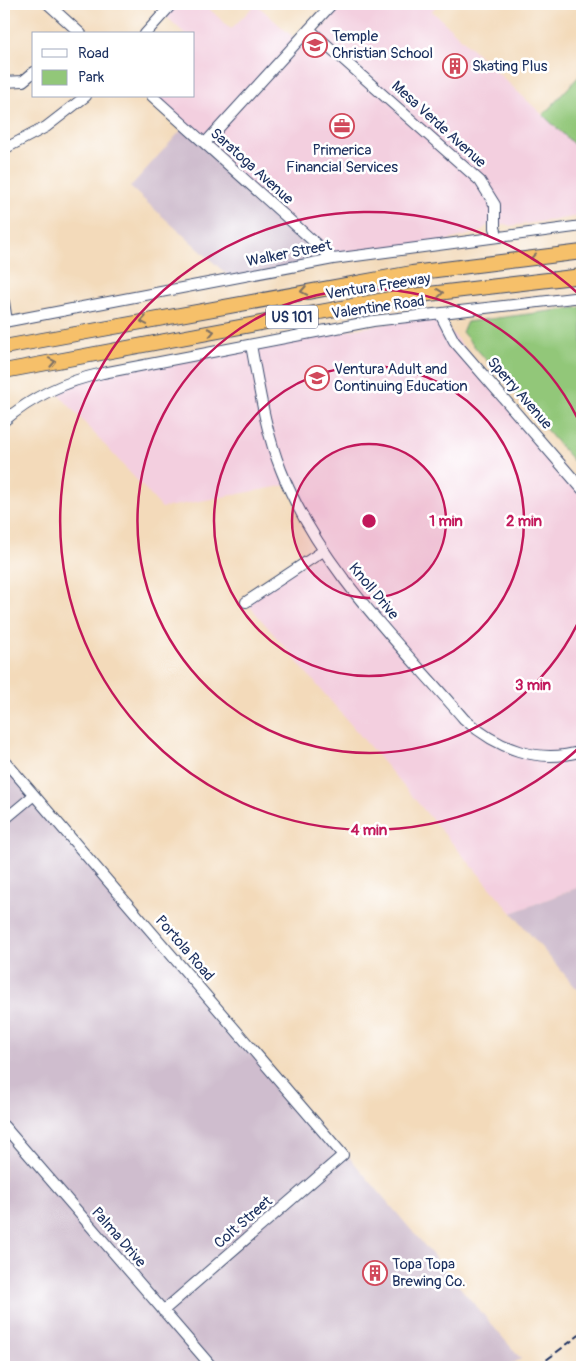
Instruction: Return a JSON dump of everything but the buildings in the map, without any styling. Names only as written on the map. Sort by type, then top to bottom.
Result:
[{"type":"highway","name":"Ventura Freeway","points":[[4,346],[412,273],[582,252]]},
{"type":"highway","name":"Ventura Freeway","points":[[4,371],[395,298],[582,276]]},
{"type":"street","points":[[48,4],[79,32]]},
{"type":"street","points":[[146,32],[172,4]]},
{"type":"street","points":[[205,143],[332,4]]},
{"type":"street","name":"Mesa Verde Avenue","points":[[309,29],[480,181],[495,205],[495,228],[498,237]]},
{"type":"street","points":[[4,82],[22,81],[32,74]]},
{"type":"street","points":[[4,149],[46,127],[83,98]]},
{"type":"street","name":"Saratoga Avenue","points":[[154,98],[332,259]]},
{"type":"street","name":"Walker Street","points":[[6,322],[332,259],[582,226]]},
{"type":"street","name":"Valentine Road","points":[[4,421],[31,400],[62,384],[103,373],[365,323],[582,297]]},
{"type":"street","points":[[4,302],[6,322]]},
{"type":"street","name":"Sperry Avenue","points":[[440,314],[446,329],[458,346],[582,489]]},
{"type":"street","name":"Knoll Drive","points":[[251,344],[269,432],[280,468],[296,505],[323,551],[345,581],[452,705],[484,735],[509,748],[530,754],[560,756],[582,751]]},
{"type":"street","points":[[246,602],[323,551]]},
{"type":"street","name":"Portola Road","points":[[4,760],[343,1155]]},
{"type":"street","points":[[4,820],[34,795]]},
{"type":"street","name":"Palma Drive","points":[[4,1126],[212,1367]]},
{"type":"street","name":"Colt Street","points":[[163,1311],[343,1155]]},
{"type":"shaded area","points":[[172,4],[204,4],[231,29],[256,4],[304,47],[344,4],[438,4],[432,11],[582,152],[582,216],[510,226],[505,224],[486,226],[480,232],[418,248],[333,259],[154,98],[195,98],[195,32],[183,32],[163,13]]},
{"type":"shaded area","points":[[185,126],[333,259],[233,280],[130,187]]},
{"type":"shaded area","points":[[440,314],[443,322],[582,489],[582,886],[512,913],[246,602],[323,551],[287,485],[162,508],[54,389],[90,376]]},
{"type":"shaded area","points":[[4,761],[343,1155],[350,1158],[521,1359],[506,1367],[4,1367]]},
{"type":"shaded area","points":[[582,886],[582,995],[512,913]]},
{"type":"green space","points":[[582,73],[582,152],[543,115]]},
{"type":"green space","points":[[582,307],[582,471],[462,332],[467,322]]},
{"type":"railway","points":[[537,1367],[582,1333]]},
{"type":"place","name":"Temple Christian School","points":[[315,45]]},
{"type":"place","name":"Skating Plus","points":[[455,66]]},
{"type":"place","name":"Primerica Financial Services","points":[[342,126]]},
{"type":"place","name":"Ventura Adult and Continuing Education","points":[[317,378]]},
{"type":"place","name":"Topa Topa Brewing Co.","points":[[375,1273]]}]
